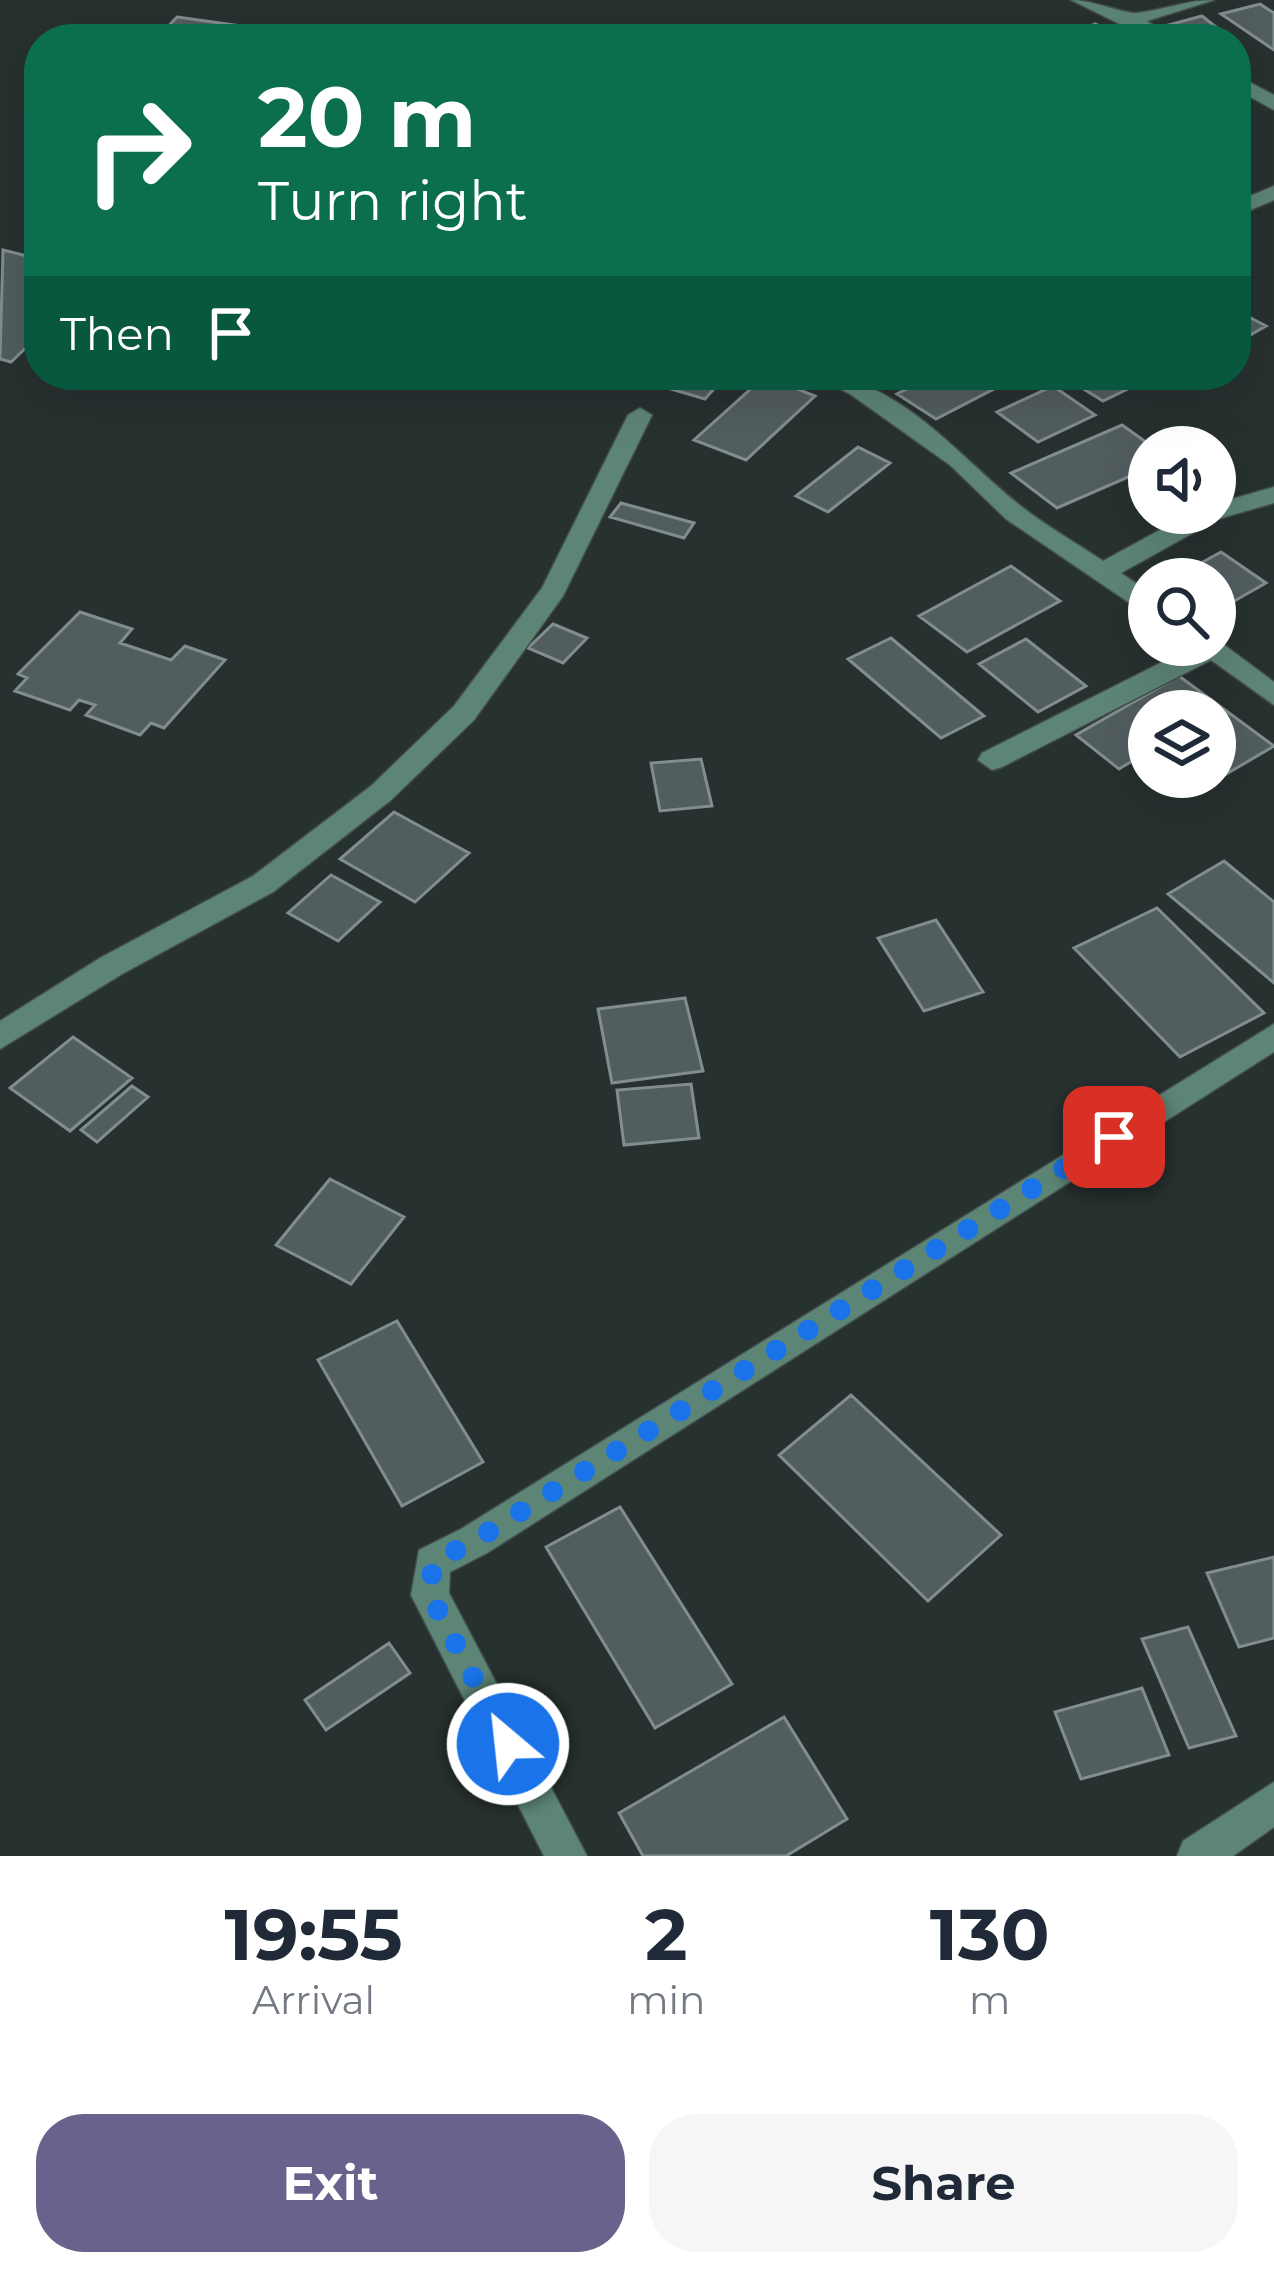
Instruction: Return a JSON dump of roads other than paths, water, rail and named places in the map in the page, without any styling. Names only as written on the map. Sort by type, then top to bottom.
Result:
[{"type":"street","points":[[1081,0],[1139,24]]},
{"type":"street","points":[[1132,20],[1205,0]]},
{"type":"street","points":[[858,390],[958,460],[1016,514],[1128,590]]},
{"type":"street","points":[[0,1037],[111,966],[263,884],[381,793],[464,712],[554,590],[640,415]]},
{"type":"street","points":[[1236,505],[1274,495]]},
{"type":"street","points":[[1102,573],[1172,534]]},
{"type":"street","points":[[992,760],[1173,666]]},
{"type":"street","points":[[1236,666],[1274,696]]},
{"type":"street","points":[[566,1856],[430,1595],[433,1562],[474,1541],[1274,1036]]},
{"type":"street","points":[[1198,1856],[1274,1802]]}]
